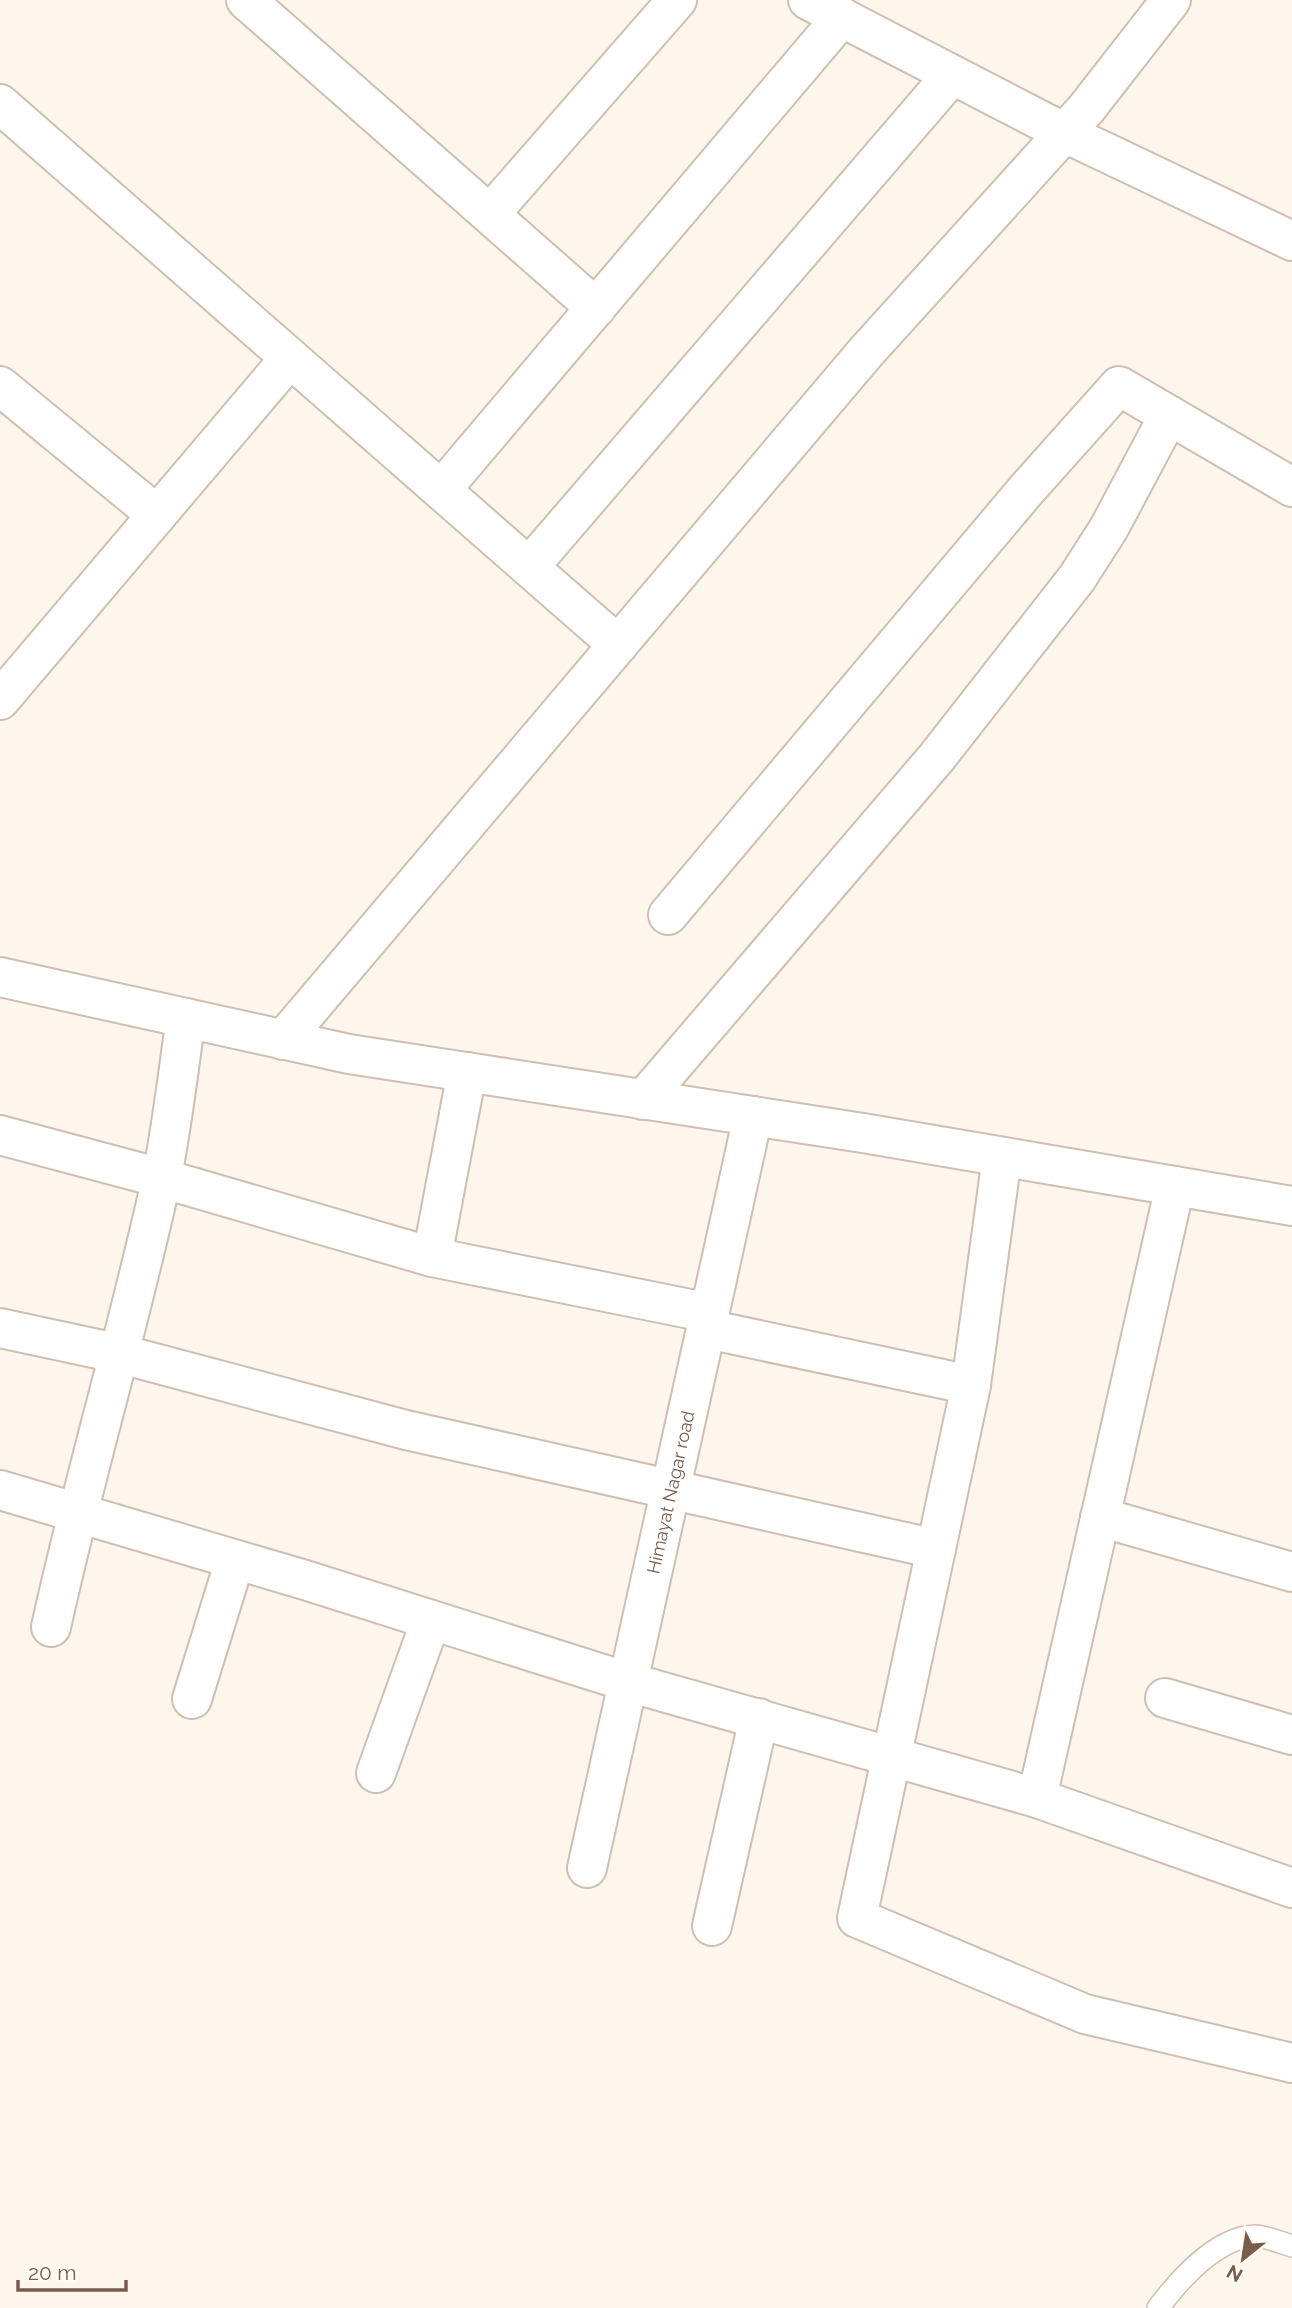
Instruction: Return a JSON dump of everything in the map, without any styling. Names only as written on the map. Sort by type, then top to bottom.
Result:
[{"type":"street","points":[[246,0],[596,308]]},
{"type":"street","points":[[490,214],[677,0]]},
{"type":"street","points":[[283,1040],[866,352],[1065,133],[1171,0]]},
{"type":"street","points":[[441,490],[596,308],[825,8],[1065,133],[1292,241]]},
{"type":"street","points":[[529,566],[953,75]]},
{"type":"street","points":[[0,104],[618,645]]},
{"type":"street","points":[[0,699],[290,358]]},
{"type":"street","points":[[0,386],[157,515]]},
{"type":"street","points":[[668,915],[1027,489],[1119,386],[1292,487]]},
{"type":"street","points":[[643,1100],[937,757],[1077,578],[1109,528],[1169,415]]},
{"type":"street","points":[[0,977],[349,1054],[753,1116],[1292,1206]]},
{"type":"street","points":[[51,1627],[76,1513],[121,1354],[162,1178],[186,1018]]},
{"type":"street","points":[[432,1257],[467,1072]]},
{"type":"street","name":"Himayat Nagar road","points":[[587,1868],[753,1116]]},
{"type":"street","points":[[0,1135],[162,1178],[432,1257],[971,1385]]},
{"type":"street","points":[[1002,1157],[971,1385],[857,1918],[1085,2014],[1292,2063]]},
{"type":"street","points":[[1037,1798],[1175,1186]]},
{"type":"street","points":[[0,1328],[121,1354],[406,1430],[936,1549]]},
{"type":"street","points":[[0,1490],[628,1682],[1037,1798],[1292,1888]]},
{"type":"street","points":[[1100,1517],[1292,1572]]},
{"type":"street","points":[[192,1699],[236,1560]]},
{"type":"street","points":[[376,1773],[431,1620]]},
{"type":"street","points":[[1165,1698],[1292,1735]]},
{"type":"street","points":[[712,1926],[759,1718]]},
{"type":"lane","points":[[1158,2308],[1177,2282],[1216,2249],[1255,2236],[1292,2246]]}]
